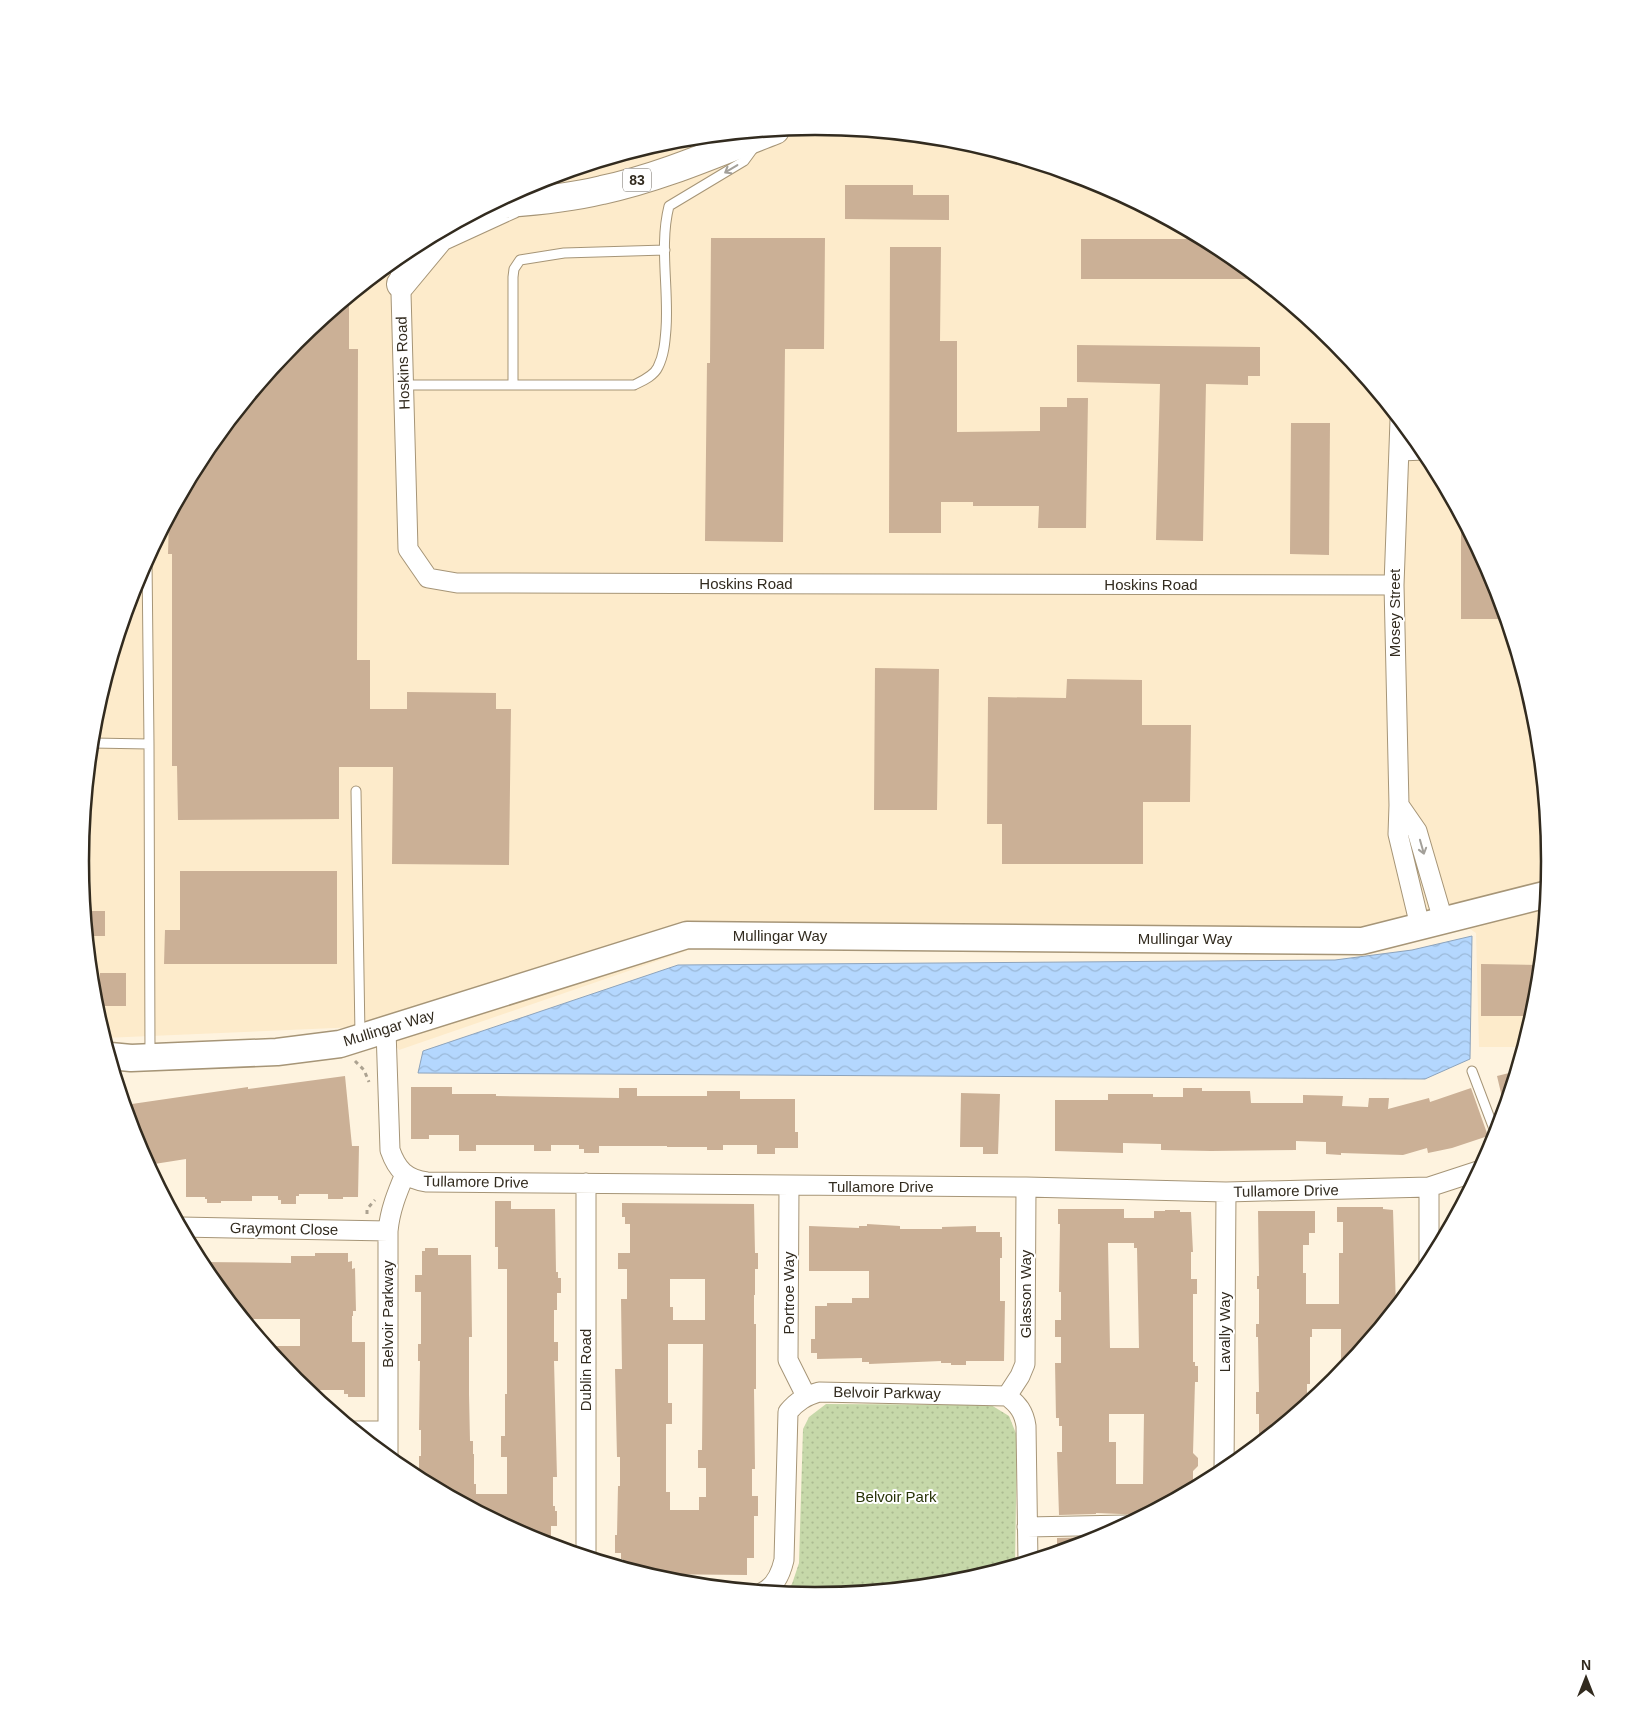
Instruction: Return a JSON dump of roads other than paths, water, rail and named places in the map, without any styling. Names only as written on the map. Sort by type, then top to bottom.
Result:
[{"type":"main road","name":"83","points":[[507,204],[541,202],[603,190],[667,172],[757,137]]},
{"type":"main road","points":[[401,284],[436,242]]},
{"type":"street","name":"Hoskins Road","points":[[400,265],[408,549],[428,578],[457,583],[1394,585]]},
{"type":"street","name":"Mosey Street","points":[[1400,430],[1394,585],[1399,805],[1417,831],[1432,923]]},
{"type":"street","points":[[1400,451],[1415,450]]},
{"type":"street","name":"Mullingar Way","points":[[126,1058],[277,1052],[340,1044],[354,1048],[386,1030],[688,935],[1362,941],[1541,896]]},
{"type":"street","name":"Tullamore Drive","points":[[386,1030],[390,1150],[395,1164],[405,1174],[416,1180],[427,1182],[1026,1187],[1226,1192],[1429,1187],[1472,1173]]},
{"type":"street","name":"Belvoir Parkway","points":[[388,1449],[388,1231],[391,1210],[405,1174]]},
{"type":"street","name":"Dublin Road","points":[[586,1183],[586,1551]]},
{"type":"street","name":"Portroe Way","points":[[789,1186],[788,1360],[806,1396]]},
{"type":"street","name":"Glasson Way","points":[[1007,1396],[1020,1376],[1025,1364],[1026,1187]]},
{"type":"street","points":[[1429,1187],[1429,1251]]},
{"type":"street","name":"Lavally Way","points":[[1224,1462],[1226,1192]]},
{"type":"street","name":"Graymont Close","points":[[187,1227],[388,1231]]},
{"type":"street","name":"Belvoir Parkway","points":[[806,1396],[819,1392],[1007,1396]]},
{"type":"street","points":[[770,1587],[778,1577],[784,1560],[788,1412],[795,1403],[806,1396]]},
{"type":"street","points":[[1007,1396],[1016,1403],[1024,1414],[1025,1420],[1028,1556]]},
{"type":"street","points":[[365,1431],[388,1432]]},
{"type":"street","points":[[1027,1527],[1111,1525]]},
{"type":"lane","points":[[403,385],[634,385],[645,380],[658,368],[665,346],[667,316],[665,222],[669,206],[744,161],[766,136]]},
{"type":"lane","points":[[513,385],[513,277],[514,269],[520,260],[564,253],[666,250]]},
{"type":"lane","points":[[126,1058],[149,744],[146,578]]},
{"type":"lane","points":[[99,743],[149,744]]},
{"type":"lane","points":[[354,1048],[356,791]]},
{"type":"lane","points":[[1472,1072],[1493,1125]]},
{"type":"water","points":[[1472,936],[1470,1059],[1425,1079],[418,1073],[423,1051],[678,965],[1335,960],[1412,950]]},
{"type":"park label","name":"Belvoir Park","points":[[896,1497]]}]
